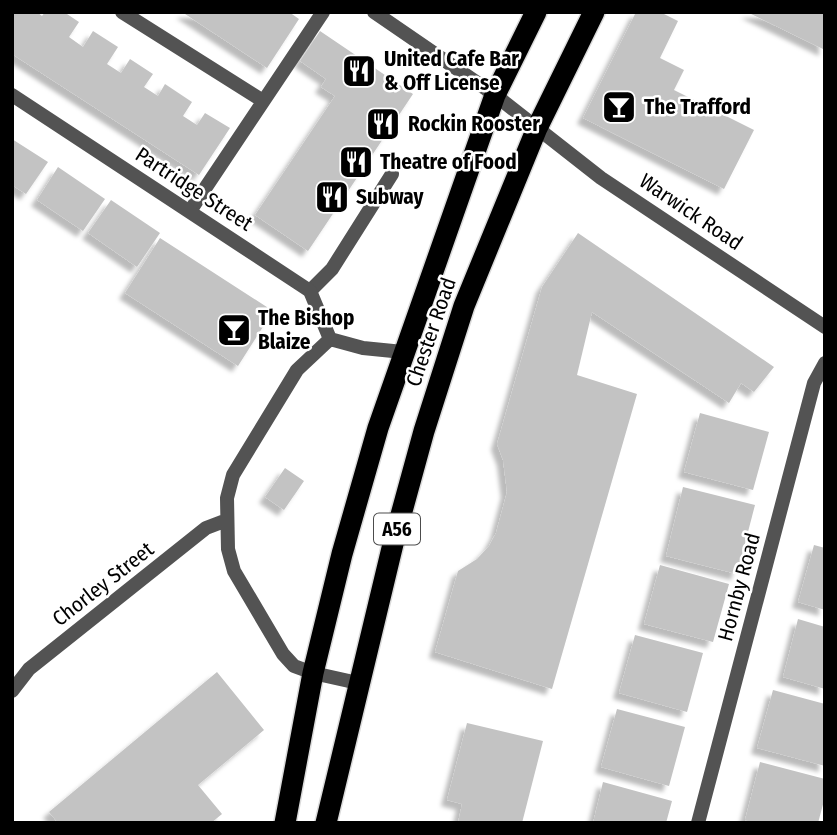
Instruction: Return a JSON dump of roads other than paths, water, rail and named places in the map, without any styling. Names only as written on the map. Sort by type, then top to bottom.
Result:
[{"type":"highway","name":"Chester Road","points":[[285,823],[313,673],[374,440],[495,95],[536,12]]},
{"type":"highway","name":"Chester Road","points":[[326,823],[393,544],[424,430],[460,318],[537,128],[594,12]]},
{"type":"street","points":[[122,12],[264,101]]},
{"type":"street","points":[[190,211],[323,12]]},
{"type":"street","name":"Warwick Road","points":[[374,12],[495,95],[601,178],[825,327]]},
{"type":"street","name":"Partridge Street","points":[[12,95],[310,291]]},
{"type":"street","points":[[358,683],[294,666],[283,654],[234,571],[228,548],[228,498],[233,475],[297,370],[330,339],[310,291],[332,269],[392,174]]},
{"type":"street","name":"Chester Road","points":[[330,339],[363,348],[403,352]]},
{"type":"street","name":"Hornby Road","points":[[698,823],[814,383],[825,363]]},
{"type":"street","name":"Chorley Street","points":[[12,691],[29,669],[65,640],[206,528],[227,520]]},
{"type":"place","name":"United Cafe Bar & Off License","points":[[359,71]]},
{"type":"place","name":"The Trafford","points":[[619,107]]},
{"type":"place","name":"Rockin Rooster","points":[[383,124]]},
{"type":"place","name":"Theatre of Food","points":[[356,162]]},
{"type":"place","name":"Subway","points":[[332,197]]},
{"type":"place","name":"The Bishop Blaize","points":[[234,330]]}]
